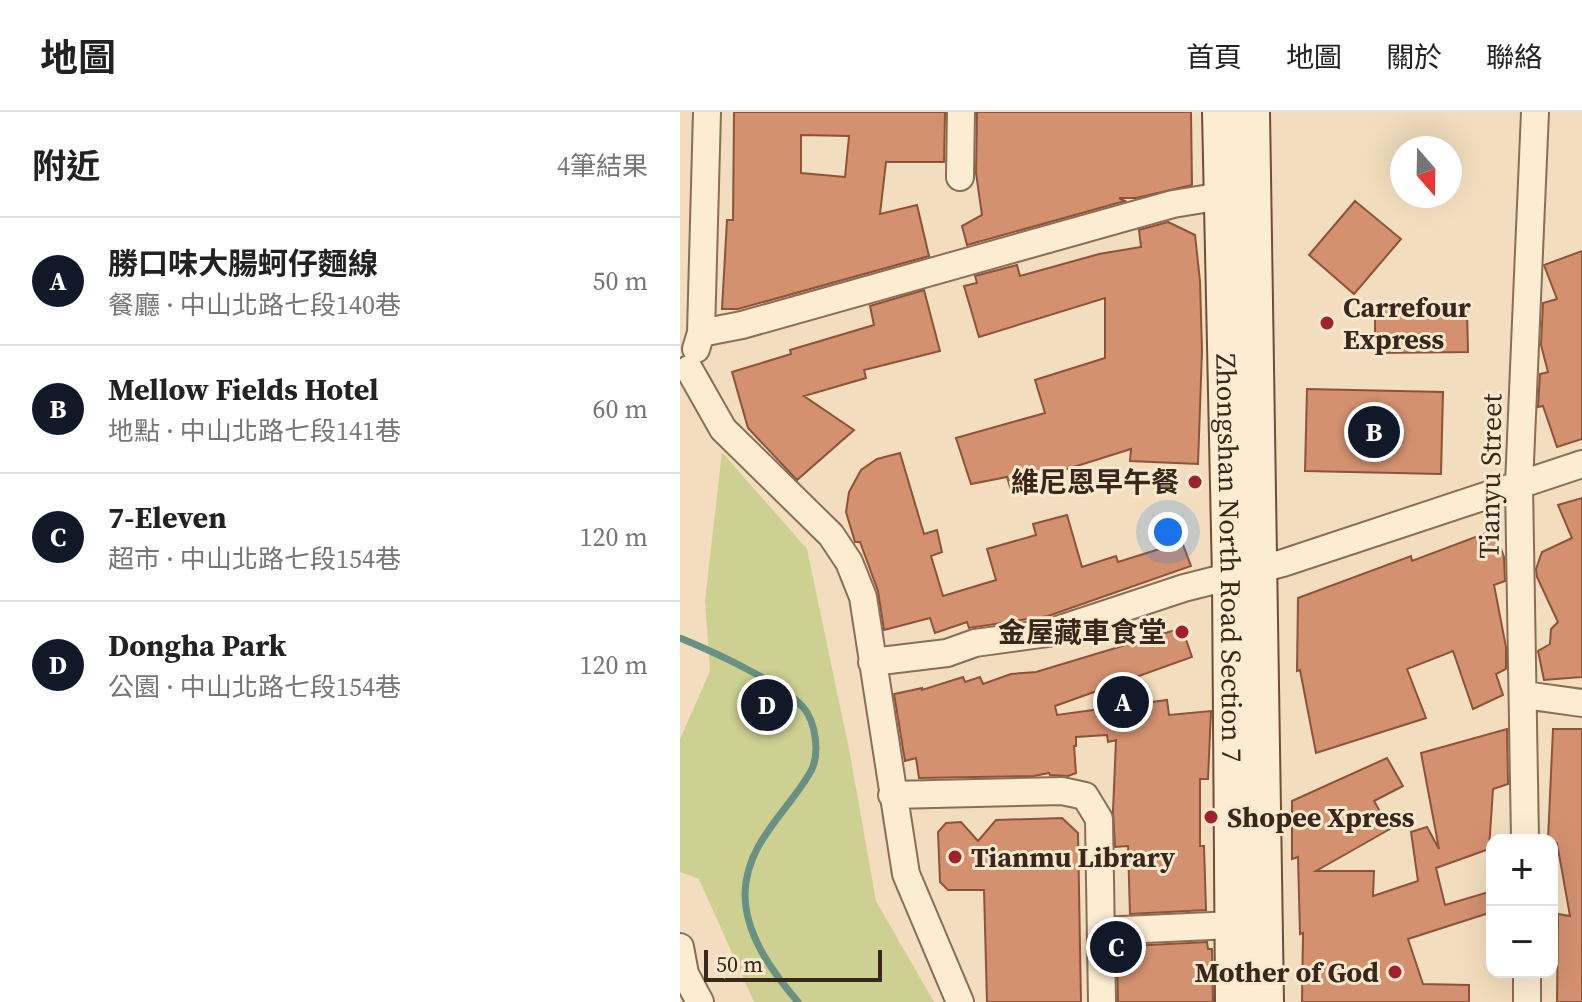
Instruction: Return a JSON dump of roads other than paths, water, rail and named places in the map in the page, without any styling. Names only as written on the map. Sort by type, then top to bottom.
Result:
[{"type":"main road","name":"Zhongshan North Road Section 7","points":[[1221,112],[1222,196],[1245,574],[1265,1002]]},
{"type":"main road","name":"Zhongshan North Road Section 7","points":[[1234,1002],[1233,925],[1245,574],[1251,112]]},
{"type":"street","points":[[707,112],[701,333],[685,379],[723,429],[831,535],[849,562],[863,597],[906,874],[960,1002]]},
{"type":"street","points":[[960,177],[961,112]]},
{"type":"street","name":"Tianyu Street","points":[[1525,834],[1519,485],[1535,112]]},
{"type":"street","points":[[701,333],[742,325],[1173,204],[1222,196]]},
{"type":"street","points":[[872,662],[947,653],[975,643],[1048,633],[1184,588],[1245,574],[1582,464]]},
{"type":"street","points":[[1524,695],[1582,703]]},
{"type":"street","points":[[892,795],[1062,791],[1085,796],[1099,819],[1102,1002]]},
{"type":"street","points":[[1101,931],[1233,925]]},
{"type":"street","points":[[680,947],[683,976],[700,1002]]},
{"type":"street","points":[[1527,978],[1527,1002]]},
{"type":"waterway","points":[[680,638],[778,687],[803,707],[814,729],[814,764],[802,786],[760,843],[747,875],[745,894],[755,939],[770,966],[798,1002]]},
{"type":"place","name":"Carrefour Express","points":[[1327,323]]},
{"type":"place","name":"Mellow Fields Hotel","points":[[1374,432]]},
{"type":"place","name":"維尼恩早午餐","points":[[1195,482]]},
{"type":"place","name":"金屋藏車食堂","points":[[1182,632]]},
{"type":"place","name":"勝口味大腸蚵仔麵線","points":[[1123,702]]},
{"type":"place","name":"Dongha Park","points":[[767,705]]},
{"type":"place","name":"Shopee Xpress","points":[[1211,817]]},
{"type":"place","name":"Tianmu Library","points":[[955,857]]},
{"type":"place","name":"7-Eleven","points":[[1116,947]]},
{"type":"place","name":"Mother of God","points":[[1395,972]]}]
